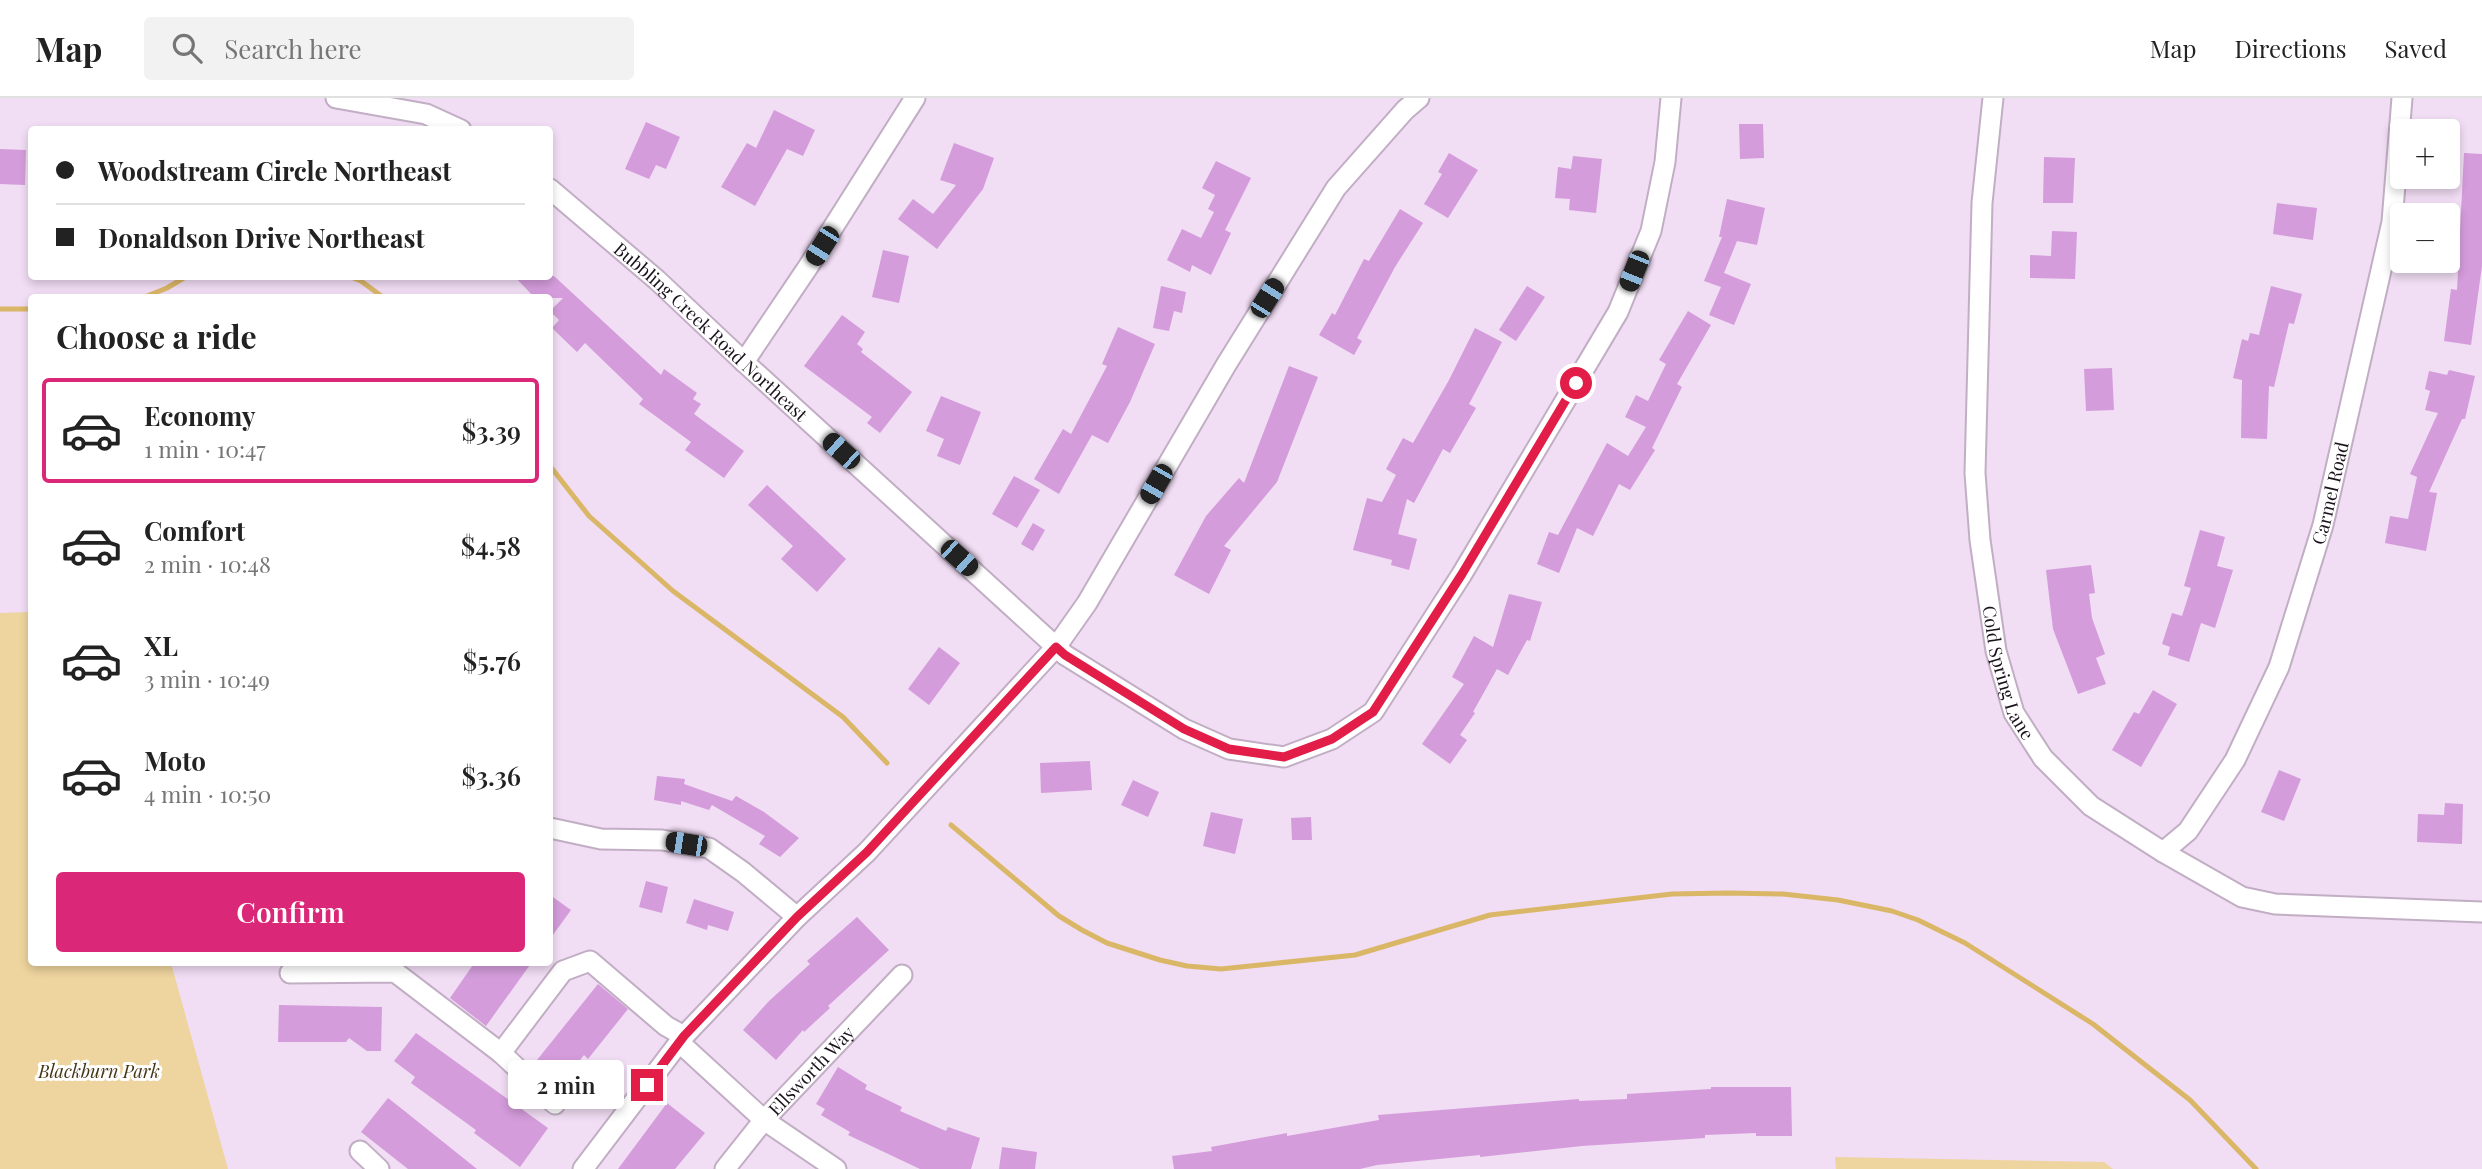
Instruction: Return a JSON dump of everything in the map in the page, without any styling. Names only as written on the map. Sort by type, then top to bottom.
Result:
[{"type":"street","points":[[336,98],[426,114],[452,126]]},
{"type":"street","points":[[744,362],[915,98]]},
{"type":"street","points":[[583,1169],[682,1040],[797,917],[867,852],[1056,647],[1087,603],[1226,365],[1336,188],[1405,110],[1419,98]]},
{"type":"street","name":"Bubbling Creek Road Northeast","points":[[553,192],[657,280],[1065,655],[1184,729],[1229,749],[1284,757],[1332,739],[1373,712],[1462,574],[1618,312],[1651,231],[1665,162],[1671,98]]},
{"type":"street","name":"Cold Spring Lane","points":[[1993,98],[1982,203],[1975,472],[1980,540],[1996,650],[2014,713],[2043,758],[2091,806],[2163,852],[2242,897],[2275,904],[2482,912]]},
{"type":"street","name":"Carmel Road","points":[[2163,852],[2188,831],[2235,760],[2283,654],[2323,525],[2392,222],[2402,98]]},
{"type":"street","points":[[553,829],[601,839],[662,841],[709,848],[797,917]]},
{"type":"street","points":[[501,1053],[563,971],[590,961],[682,1040],[764,1120],[836,1169]]},
{"type":"street","points":[[290,973],[359,967],[395,972],[501,1053],[555,1104]]},
{"type":"street","name":"Ellsworth Way","points":[[724,1169],[764,1120],[902,975]]},
{"type":"street","points":[[360,1151],[379,1169]]},
{"type":"green space","name":"Blackburn Park","points":[[28,612],[28,966],[172,966],[228,1169],[0,1169],[0,613]]},
{"type":"green space","points":[[1835,1157],[2104,1162],[2113,1169],[1836,1169]]},
{"type":"building","points":[[774,110],[815,130],[803,156],[787,149],[755,206],[721,187],[747,143],[756,148]]},
{"type":"building","points":[[646,122],[680,137],[666,169],[656,165],[649,179],[625,169]]},
{"type":"building","points":[[1739,124],[1763,124],[1764,158],[1740,159]]},
{"type":"building","points":[[954,143],[994,158],[983,189],[937,249],[898,219],[913,199],[933,214],[956,185],[940,180]]},
{"type":"building","points":[[0,149],[26,150],[25,185],[0,184]]},
{"type":"building","points":[[1449,153],[1478,170],[1448,218],[1424,204],[1442,174],[1438,172]]},
{"type":"building","points":[[2464,153],[2482,154],[2482,266],[2471,345],[2444,341],[2451,289],[2457,290],[2460,273]]},
{"type":"building","points":[[1573,156],[1602,159],[1596,213],[1569,210],[1570,199],[1555,198],[1558,167],[1571,169]]},
{"type":"building","points":[[2044,157],[2075,158],[2073,203],[2043,203]]},
{"type":"building","points":[[1216,161],[1251,178],[1225,230],[1231,233],[1211,275],[1192,265],[1190,272],[1167,260],[1182,229],[1201,238],[1214,212],[1208,209],[1215,195],[1202,188]]},
{"type":"building","points":[[1727,199],[1765,208],[1757,245],[1737,241],[1724,273],[1751,284],[1734,325],[1709,315],[1721,287],[1704,281],[1722,237],[1719,237]]},
{"type":"building","points":[[2277,203],[2317,208],[2313,240],[2273,234]]},
{"type":"building","points":[[1400,209],[1423,223],[1395,267],[1357,338],[1362,341],[1354,355],[1319,335],[1332,313],[1335,315],[1364,259],[1369,261]]},
{"type":"building","points":[[2052,231],[2077,232],[2075,279],[2030,278],[2030,255],[2051,256]]},
{"type":"building","points":[[883,250],[909,256],[899,303],[872,297]]},
{"type":"building","points":[[554,276],[661,375],[664,369],[697,393],[693,399],[701,404],[694,414],[744,451],[724,478],[685,450],[691,442],[639,404],[643,399],[585,343],[577,352],[553,329],[559,320],[553,314],[553,308],[563,298],[553,298],[553,294],[531,294],[518,280],[553,280]]},
{"type":"building","points":[[1161,286],[1186,292],[1182,313],[1174,311],[1169,331],[1153,328]]},
{"type":"building","points":[[1527,286],[1545,297],[1516,341],[1499,330]]},
{"type":"building","points":[[2271,286],[2302,294],[2294,324],[2289,323],[2274,387],[2269,386],[2267,439],[2241,438],[2242,380],[2233,378],[2242,339],[2248,341],[2250,333],[2259,335]]},
{"type":"building","points":[[1688,311],[1711,325],[1677,384],[1682,387],[1652,448],[1655,450],[1630,490],[1619,484],[1593,536],[1577,528],[1559,573],[1537,564],[1549,532],[1558,535],[1607,443],[1628,456],[1646,427],[1625,417],[1636,395],[1648,401],[1666,364],[1659,360]]},
{"type":"building","points":[[842,315],[865,332],[857,344],[863,349],[861,352],[912,392],[880,433],[867,423],[872,417],[804,366]]},
{"type":"building","points":[[1118,327],[1155,344],[1130,402],[1108,443],[1092,435],[1059,494],[1034,479],[1063,429],[1071,434],[1107,366],[1102,364]]},
{"type":"building","points":[[1475,328],[1502,342],[1469,404],[1476,408],[1450,453],[1443,449],[1414,503],[1407,499],[1398,534],[1417,539],[1409,570],[1391,565],[1392,560],[1353,550],[1367,498],[1382,502],[1396,475],[1386,469],[1403,438],[1413,443]]},
{"type":"building","points":[[1289,366],[1318,377],[1277,482],[1224,546],[1231,550],[1209,594],[1174,575],[1206,516],[1239,478],[1244,483]]},
{"type":"building","points":[[2112,368],[2114,410],[2086,411],[2084,369]]},
{"type":"building","points":[[2449,370],[2475,376],[2465,419],[2462,419],[2429,492],[2437,493],[2426,551],[2385,543],[2390,516],[2408,519],[2417,477],[2410,474],[2438,413],[2425,410],[2430,391],[2425,389],[2429,371],[2447,375]]},
{"type":"building","points":[[941,396],[981,412],[960,465],[937,456],[944,439],[926,431]]},
{"type":"building","points":[[1014,476],[1040,490],[1017,528],[992,514]]},
{"type":"building","points":[[767,485],[846,559],[817,592],[781,559],[793,546],[748,505]]},
{"type":"building","points":[[1033,523],[1045,530],[1033,551],[1021,544]]},
{"type":"building","points":[[2200,530],[2225,537],[2217,566],[2233,570],[2215,628],[2201,623],[2189,662],[2168,655],[2170,647],[2162,644],[2172,613],[2182,616],[2191,588],[2184,586]]},
{"type":"building","points":[[2091,565],[2095,593],[2089,594],[2092,618],[2105,654],[2096,658],[2106,684],[2078,694],[2053,629],[2046,570]]},
{"type":"building","points":[[1509,594],[1542,602],[1530,641],[1527,640],[1508,675],[1497,669],[1473,712],[1475,713],[1460,735],[1467,740],[1450,764],[1422,744],[1464,684],[1452,677],[1474,636],[1493,647]]},
{"type":"building","points":[[939,647],[960,663],[929,705],[908,689]]},
{"type":"building","points":[[2153,690],[2177,704],[2141,767],[2112,750],[2134,712],[2139,714]]},
{"type":"building","points":[[1090,761],[1092,790],[1041,793],[1040,763]]},
{"type":"building","points":[[2279,770],[2301,779],[2284,821],[2261,812]]},
{"type":"building","points":[[657,776],[685,779],[684,784],[732,801],[736,796],[764,812],[799,838],[780,857],[759,844],[765,836],[712,805],[709,810],[681,801],[681,805],[654,800]]},
{"type":"building","points":[[1133,780],[1159,792],[1148,817],[1121,805]]},
{"type":"building","points":[[2445,803],[2463,804],[2462,844],[2417,842],[2418,814],[2444,815]]},
{"type":"building","points":[[1211,812],[1243,819],[1235,854],[1203,846]]},
{"type":"building","points":[[1311,817],[1312,840],[1292,840],[1291,818]]},
{"type":"building","points":[[646,881],[668,887],[662,913],[639,907]]},
{"type":"building","points":[[553,897],[571,910],[553,935]]},
{"type":"building","points":[[694,899],[734,912],[728,931],[708,925],[707,930],[686,923]]},
{"type":"building","points":[[857,917],[889,950],[828,1006],[830,1008],[804,1032],[803,1030],[776,1060],[743,1030],[769,1001],[810,964],[807,961]]},
{"type":"building","points":[[472,966],[529,966],[486,1026],[450,998]]},
{"type":"building","points":[[598,984],[628,1009],[588,1059],[584,1055],[559,1086],[533,1065]]},
{"type":"building","points":[[279,1005],[382,1007],[381,1051],[367,1051],[349,1038],[346,1042],[278,1042]]},
{"type":"building","points":[[416,1033],[548,1128],[520,1167],[474,1133],[476,1130],[411,1083],[415,1077],[394,1061]]},
{"type":"building","points":[[838,1067],[867,1085],[865,1089],[902,1107],[900,1111],[946,1131],[948,1127],[980,1138],[971,1169],[920,1169],[848,1135],[850,1132],[821,1115],[825,1109],[816,1104]]},
{"type":"building","points":[[1711,1087],[1791,1087],[1792,1136],[1756,1136],[1756,1133],[1705,1135],[1705,1138],[1480,1155],[1360,1169],[1174,1169],[1172,1156],[1212,1151],[1211,1147],[1287,1133],[1287,1136],[1379,1120],[1378,1115],[1579,1099],[1627,1099],[1627,1094]]},
{"type":"building","points":[[388,1098],[477,1169],[408,1169],[361,1132]]},
{"type":"building","points":[[667,1103],[705,1133],[675,1169],[618,1169]]},
{"type":"building","points":[[1002,1147],[1037,1152],[1035,1169],[999,1169]]},
{"type":"waterway","points":[[152,294],[180,280]]},
{"type":"waterway","points":[[358,280],[379,294]]},
{"type":"waterway","points":[[0,309],[28,309]]},
{"type":"waterway","points":[[553,470],[589,516],[673,591],[843,717],[887,763]]},
{"type":"waterway","points":[[951,825],[1059,916],[1082,930],[1107,943],[1187,966],[1221,969],[1355,955],[1490,915],[1672,894],[1783,894],[1838,900],[1892,911],[1918,920],[1965,943],[2093,1024],[2190,1100],[2256,1169]]},
{"type":"route","points":[[647,1085],[684,1036],[797,917],[867,852],[1056,647],[1184,729],[1229,749],[1284,757],[1332,739],[1373,712],[1462,574],[1576,383]]}]
